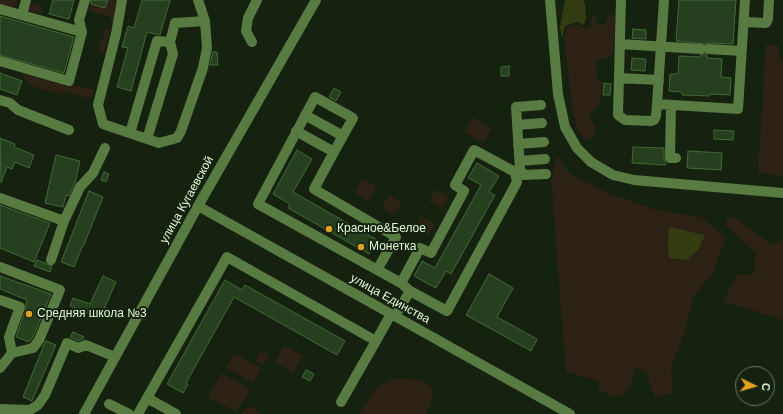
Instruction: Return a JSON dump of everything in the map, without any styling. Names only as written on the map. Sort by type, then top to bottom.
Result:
[{"type":"street","points":[[22,15],[26,0]]},
{"type":"street","points":[[0,61],[69,80],[82,32],[79,20],[85,0]]},
{"type":"street","points":[[122,0],[116,34],[98,105],[103,124],[160,143],[177,138],[181,131],[203,68],[207,48],[205,21],[198,0]]},
{"type":"street","points":[[252,42],[246,31],[248,18],[257,0]]},
{"type":"street","name":"улица Кугаевской","points":[[84,414],[198,206],[316,0]]},
{"type":"street","points":[[550,0],[558,94],[565,127],[577,148],[591,162],[613,175],[634,180],[783,192]]},
{"type":"street","points":[[621,0],[618,115],[625,120],[651,121],[654,120],[656,116],[664,0]]},
{"type":"street","points":[[657,104],[738,109],[745,0]]},
{"type":"street","points":[[744,22],[766,23],[768,19],[769,0]]},
{"type":"street","points":[[0,9],[82,32]]},
{"type":"street","points":[[147,139],[173,54],[170,42],[175,23],[205,21]]},
{"type":"street","points":[[130,133],[157,42],[170,42]]},
{"type":"street","points":[[620,44],[742,51]]},
{"type":"street","points":[[619,78],[659,80]]},
{"type":"street","points":[[377,270],[396,237],[314,189],[353,118],[315,97],[258,204],[377,270],[401,283],[410,291],[447,311],[517,182],[518,144],[516,106],[541,105]]},
{"type":"street","points":[[0,100],[10,103],[18,110],[69,130]]},
{"type":"street","points":[[671,105],[670,158],[676,158]]},
{"type":"street","points":[[305,115],[343,136]]},
{"type":"street","points":[[517,124],[542,123]]},
{"type":"street","points":[[296,131],[334,152]]},
{"type":"street","points":[[518,144],[544,142]]},
{"type":"street","points":[[51,260],[64,221],[80,187],[93,173],[105,148]]},
{"type":"street","points":[[401,283],[420,248],[430,253],[464,191],[455,186],[474,150],[518,167],[545,159]]},
{"type":"street","points":[[518,167],[522,175],[546,174]]},
{"type":"street","points":[[0,198],[64,221]]},
{"type":"street","name":"улица Единства","points":[[198,206],[570,414]]},
{"type":"street","points":[[138,414],[227,257],[376,341]]},
{"type":"street","points":[[0,267],[60,290],[39,340],[33,348],[12,353],[0,368]]},
{"type":"street","points":[[341,402],[376,341],[410,291]]},
{"type":"street","points":[[0,300],[20,307],[9,337],[12,353]]},
{"type":"street","points":[[0,410],[30,410],[38,405],[45,395],[67,343],[78,348],[86,345],[115,357]]},
{"type":"street","points":[[147,398],[176,414]]},
{"type":"street","points":[[109,404],[129,414]]},
{"type":"shaded area","points":[[0,0],[18,0],[15,8],[0,4]]},
{"type":"shaded area","points":[[108,0],[118,0],[113,22],[109,15],[106,16],[90,11],[89,7],[92,5],[105,8]]},
{"type":"shaded area","points":[[565,0],[583,0],[586,18],[584,25],[577,22],[565,26],[562,38],[560,27]]},
{"type":"shaded area","points":[[28,3],[39,5],[43,9],[41,14],[26,11]]},
{"type":"shaded area","points":[[594,14],[597,14],[596,21],[598,25],[603,25],[606,22],[609,14],[613,15],[617,19],[617,27],[614,52],[605,59],[598,59],[596,64],[597,79],[602,82],[603,87],[600,103],[589,116],[596,128],[595,136],[589,140],[584,139],[578,129],[573,113],[564,38],[567,27],[577,25],[584,28],[590,26],[591,18]]},
{"type":"shaded area","points":[[111,27],[104,54],[99,51],[99,45],[104,36],[104,30]]},
{"type":"shaded area","points":[[766,44],[779,46],[780,61],[783,61],[783,176],[758,173]]},
{"type":"shaded area","points":[[21,71],[94,90],[91,99],[59,90],[67,95],[64,95],[35,87],[27,82]]},
{"type":"shaded area","points":[[473,117],[492,128],[484,143],[464,132]]},
{"type":"shaded area","points":[[557,155],[571,175],[611,194],[656,210],[701,217],[726,238],[712,274],[693,297],[684,334],[671,366],[673,393],[655,397],[645,371],[635,368],[631,387],[624,395],[612,397],[599,390],[598,380],[566,372],[551,180]]},
{"type":"shaded area","points":[[362,179],[376,187],[368,201],[355,193]]},
{"type":"shaded area","points":[[436,189],[449,196],[442,209],[429,202]]},
{"type":"shaded area","points":[[389,195],[402,202],[395,215],[382,208]]},
{"type":"shaded area","points":[[421,216],[435,223],[428,236],[415,229]]},
{"type":"shaded area","points":[[734,217],[773,245],[783,240],[783,320],[723,301],[738,274],[753,274],[756,253],[725,225],[726,218]]},
{"type":"shaded area","points":[[669,227],[705,235],[698,250],[686,260],[669,258]]},
{"type":"shaded area","points":[[284,345],[303,356],[293,373],[275,362]]},
{"type":"shaded area","points":[[261,351],[269,356],[263,365],[255,361]]},
{"type":"shaded area","points":[[234,353],[261,368],[253,383],[226,368]]},
{"type":"shaded area","points":[[221,373],[250,389],[237,412],[208,397]]},
{"type":"shaded area","points":[[404,378],[423,381],[433,388],[427,414],[359,414],[376,388],[393,379]]},
{"type":"shaded area","points":[[254,407],[262,414],[240,414],[246,408]]},
{"type":"building","points":[[53,0],[74,0],[69,19],[49,14]]},
{"type":"building","points":[[91,0],[108,0],[105,8],[91,4]]},
{"type":"building","points":[[142,0],[170,0],[160,35],[147,32],[131,91],[117,87],[128,48],[122,47],[128,26],[134,28]]},
{"type":"building","points":[[679,0],[736,0],[733,44],[705,44],[676,41]]},
{"type":"building","points":[[0,16],[74,37],[64,73],[0,55]]},
{"type":"building","points":[[633,29],[646,30],[646,39],[632,38]]},
{"type":"building","points":[[213,52],[217,52],[218,65],[210,65]]},
{"type":"building","points":[[700,55],[707,55],[707,58],[722,59],[721,77],[731,78],[730,95],[682,95],[682,92],[669,91],[670,74],[678,74],[679,56],[700,57]]},
{"type":"building","points":[[632,58],[646,59],[645,71],[631,70]]},
{"type":"building","points":[[509,66],[509,76],[501,76],[501,67]]},
{"type":"building","points":[[0,73],[22,81],[17,95],[0,89]]},
{"type":"building","points":[[604,83],[611,84],[610,95],[603,95]]},
{"type":"building","points":[[334,88],[341,92],[336,101],[329,97]]},
{"type":"building","points":[[714,130],[734,131],[733,140],[714,139]]},
{"type":"building","points":[[0,138],[15,144],[14,147],[34,155],[29,168],[15,162],[12,169],[7,167],[1,183]]},
{"type":"building","points":[[633,147],[664,148],[666,165],[632,163]]},
{"type":"building","points":[[297,150],[312,159],[293,192],[377,240],[369,254],[288,208],[290,204],[273,194]]},
{"type":"building","points":[[688,151],[722,153],[721,170],[687,168]]},
{"type":"building","points":[[56,155],[80,161],[75,183],[69,196],[66,195],[63,207],[45,203]]},
{"type":"building","points":[[477,163],[499,176],[489,192],[495,195],[451,274],[446,271],[436,288],[414,276],[422,261],[435,268],[481,185],[468,178]]},
{"type":"building","points":[[104,172],[109,174],[106,182],[101,180]]},
{"type":"building","points":[[89,191],[103,197],[74,267],[61,262]]},
{"type":"building","points":[[0,205],[50,223],[34,262],[0,248]]},
{"type":"building","points":[[37,260],[52,266],[50,272],[34,266]]},
{"type":"building","points":[[489,274],[513,288],[497,317],[537,339],[531,351],[466,315]]},
{"type":"building","points":[[0,276],[51,294],[33,337],[29,342],[16,337],[26,309],[27,300],[0,289]]},
{"type":"building","points":[[103,276],[116,282],[100,318],[70,306],[73,298],[90,304]]},
{"type":"building","points":[[225,280],[242,290],[245,285],[345,341],[337,355],[234,297],[186,383],[188,384],[183,393],[167,384]]},
{"type":"building","points":[[73,332],[84,337],[83,339],[78,341],[70,337]]},
{"type":"building","points":[[46,341],[56,345],[32,401],[23,397],[42,347]]},
{"type":"building","points":[[306,370],[314,374],[310,381],[302,377]]},
{"type":"place","name":"Красное&Белое","points":[[329,229]]},
{"type":"place","name":"Монетка","points":[[361,247]]},
{"type":"place","name":"Средняя школа №3","points":[[29,314]]}]
